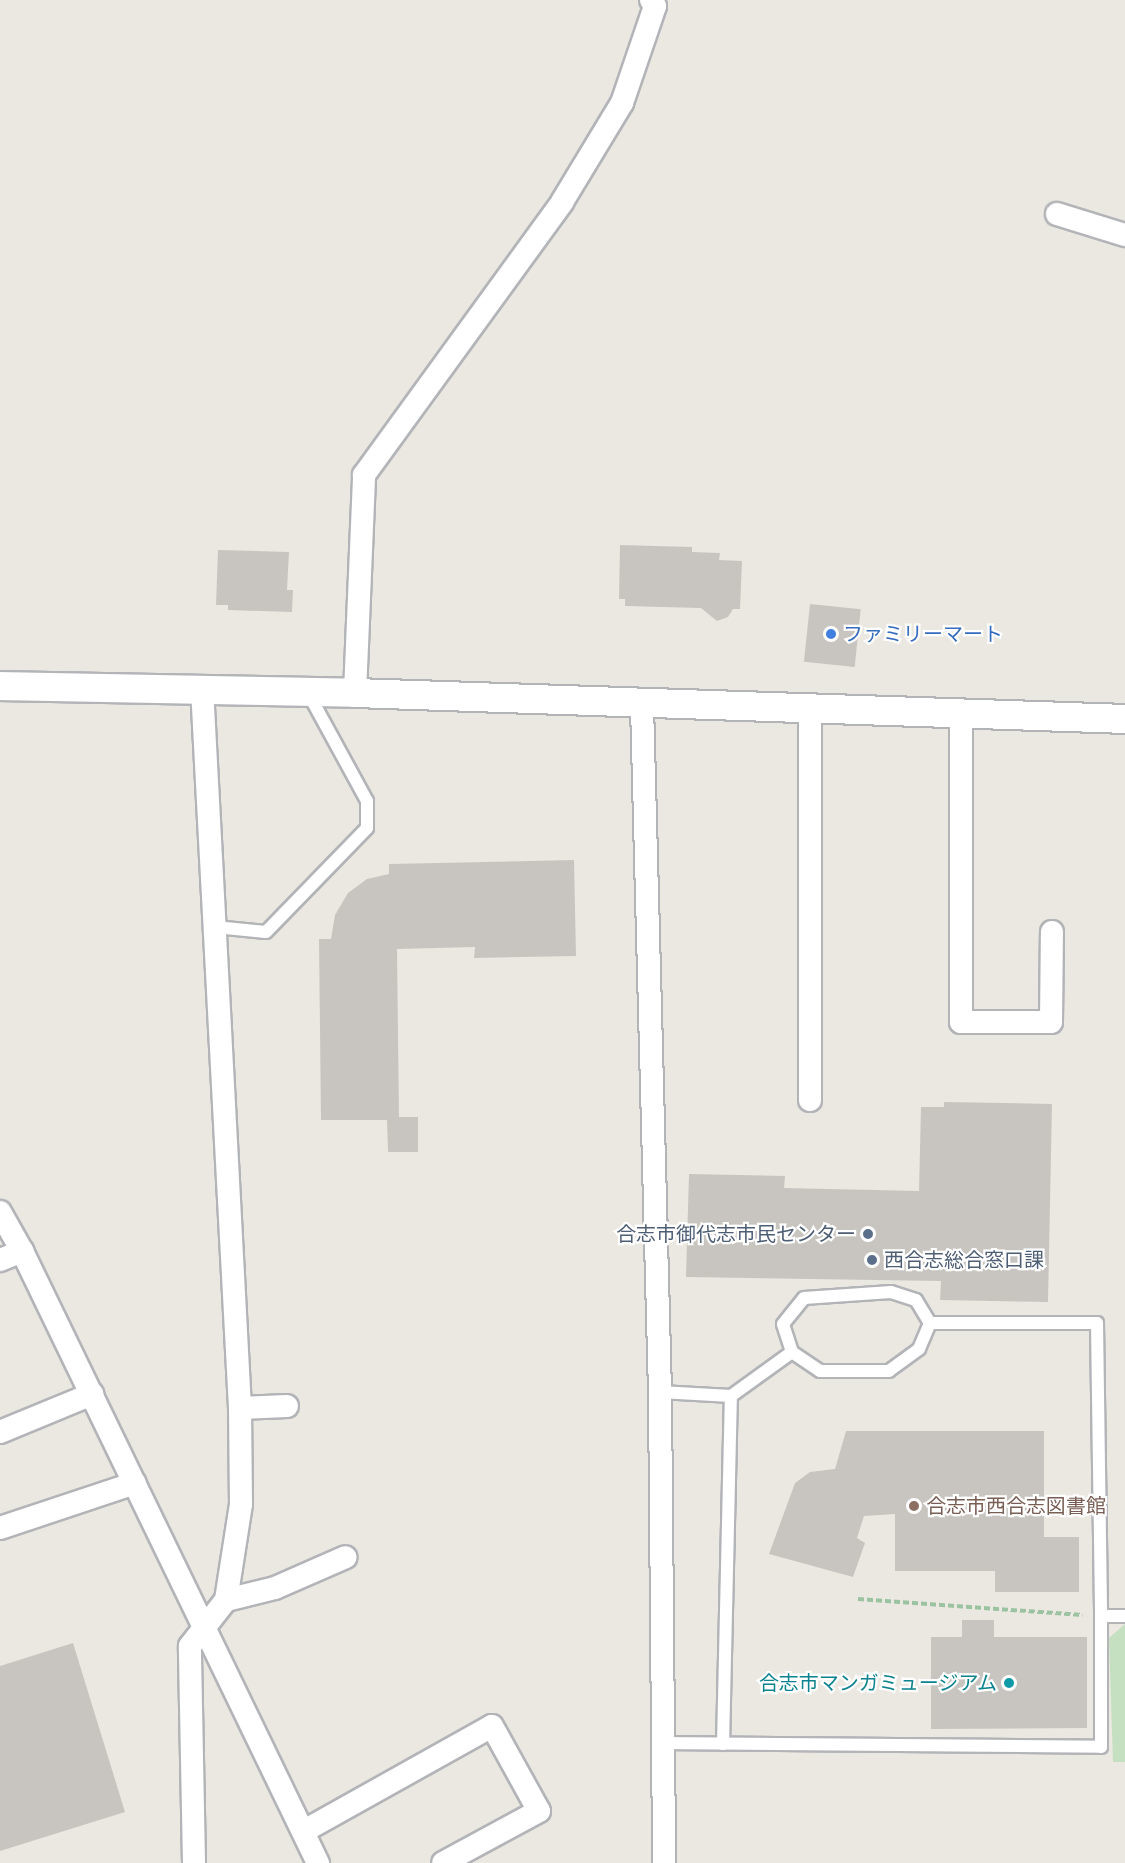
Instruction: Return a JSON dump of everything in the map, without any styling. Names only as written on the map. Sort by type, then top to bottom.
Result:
[{"type":"street","points":[[355,693],[364,475],[562,202],[622,103],[655,6],[651,0]]},
{"type":"street","points":[[1057,214],[1125,235]]},
{"type":"street","points":[[0,686],[202,688],[642,705],[1125,719]]},
{"type":"street","points":[[194,1863],[190,1646],[226,1600],[241,1504],[240,1408],[202,688]]},
{"type":"street","points":[[642,705],[660,1392],[664,1863]]},
{"type":"street","points":[[810,710],[810,1100]]},
{"type":"street","points":[[961,714],[961,1022],[1051,1022],[1052,932]]},
{"type":"street","points":[[0,1212],[22,1251],[92,1394],[318,1863]]},
{"type":"street","points":[[0,1260],[22,1251]]},
{"type":"street","points":[[0,1432],[92,1394]]},
{"type":"street","points":[[240,1408],[287,1406]]},
{"type":"street","points":[[0,1528],[135,1484]]},
{"type":"street","points":[[226,1600],[274,1588],[346,1557]]},
{"type":"street","points":[[304,1831],[492,1726],[539,1811],[444,1863]]},
{"type":"lane","points":[[215,927],[266,932],[367,828],[367,801],[308,692]]},
{"type":"lane","points":[[891,1292],[916,1300],[930,1323],[919,1349],[890,1371],[820,1371],[792,1352],[783,1324],[804,1298],[891,1292]]},
{"type":"lane","points":[[664,1743],[1101,1747],[1097,1323],[930,1323]]},
{"type":"lane","points":[[660,1392],[730,1396],[792,1352]]},
{"type":"lane","points":[[723,1744],[730,1396]]},
{"type":"lane","points":[[1101,1616],[1125,1616]]},
{"type":"path","points":[[858,1599],[1101,1616]]},
{"type":"green space","points":[[1125,1624],[1125,1762],[1113,1762],[1109,1638]]},
{"type":"building","points":[[620,545],[692,547],[692,552],[720,553],[719,560],[742,561],[740,609],[733,609],[728,617],[717,621],[701,608],[625,606],[625,599],[619,599]]},
{"type":"building","points":[[218,550],[289,552],[287,590],[293,590],[292,612],[228,610],[228,605],[216,605]]},
{"type":"building","points":[[810,604],[861,609],[855,667],[804,662]]},
{"type":"building","points":[[574,860],[576,956],[474,958],[475,947],[397,949],[399,1117],[418,1117],[418,1152],[388,1152],[387,1120],[321,1120],[319,939],[331,939],[335,915],[348,893],[367,879],[389,874],[389,864]]},
{"type":"building","name":"合志市御代志市民センター","points":[[944,1102],[1052,1104],[1048,1302],[940,1300],[941,1281],[686,1277],[689,1174],[785,1176],[784,1188],[919,1191],[921,1107],[944,1107]]},
{"type":"building","name":"合志市西合志図書館","points":[[846,1431],[1044,1431],[1044,1537],[1079,1537],[1079,1592],[995,1592],[995,1571],[895,1571],[895,1514],[864,1516],[857,1538],[865,1543],[853,1577],[769,1554],[795,1483],[810,1472],[835,1469]]},
{"type":"building","name":"合志市マンガミュージアム","points":[[962,1620],[994,1620],[994,1637],[1087,1637],[1087,1728],[931,1729],[931,1637],[962,1637]]},
{"type":"building","points":[[73,1643],[125,1812],[0,1851],[0,1666]]},
{"type":"place","name":"ファミリーマート","points":[[831,634]]},
{"type":"place","name":"合志市御代志市民センター","points":[[868,1234]]},
{"type":"place","name":"西合志総合窓口課","points":[[872,1260]]},
{"type":"place","name":"合志市西合志図書館","points":[[914,1506]]},
{"type":"place","name":"合志市マンガミュージアム","points":[[1009,1683]]}]
